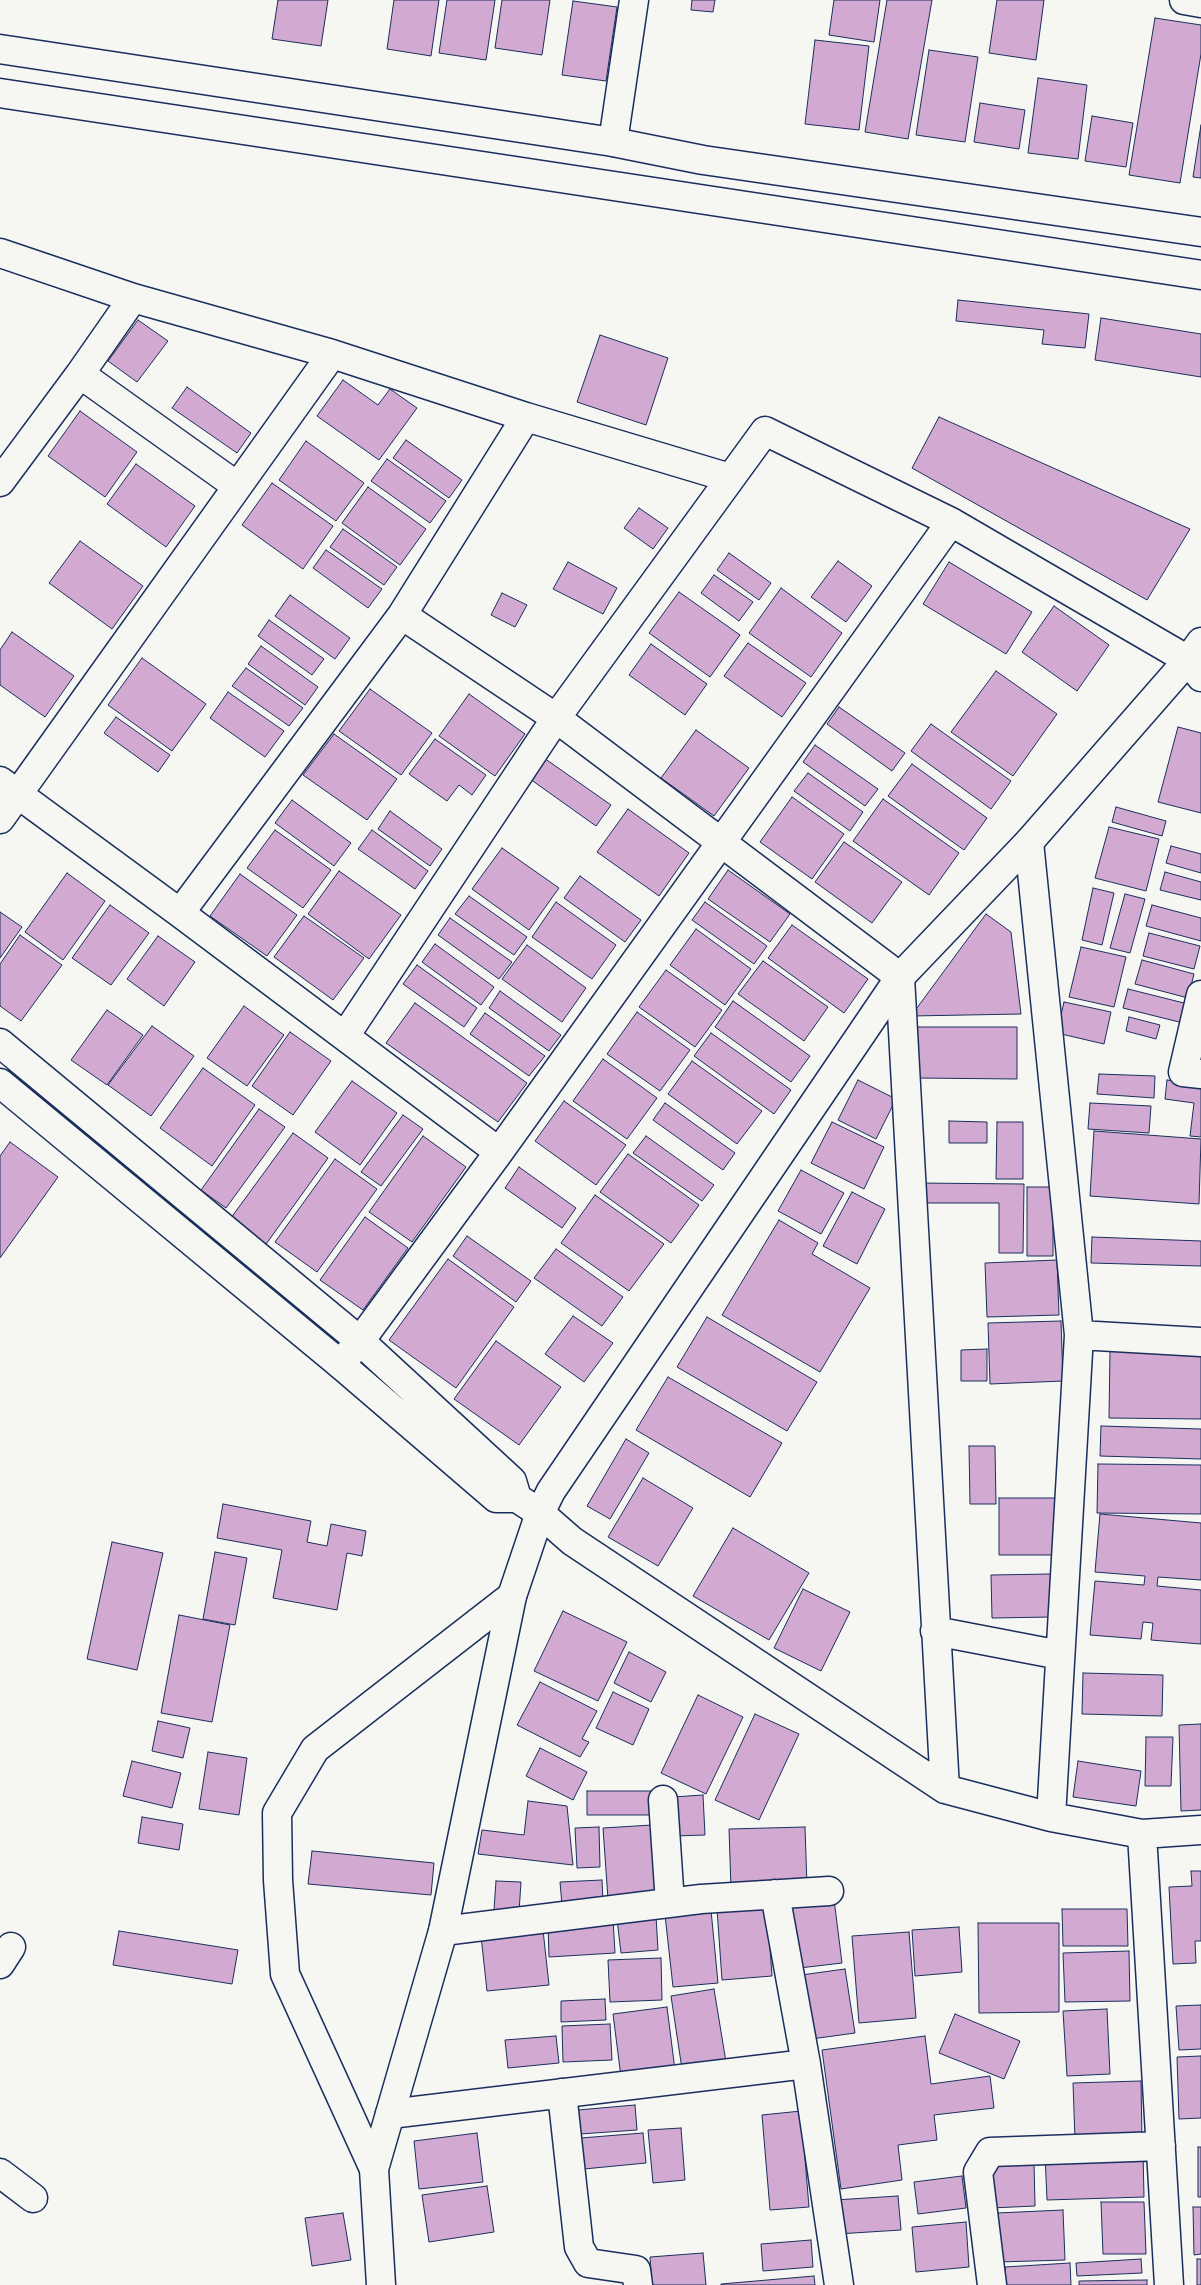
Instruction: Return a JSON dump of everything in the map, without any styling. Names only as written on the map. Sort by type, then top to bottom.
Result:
[{"type":"street","points":[[613,142],[634,0]]},
{"type":"street","points":[[1184,0],[1201,3]]},
{"type":"street","points":[[0,49],[613,142],[703,160],[1201,232]]},
{"type":"street","points":[[0,93],[1201,276]]},
{"type":"street","points":[[0,253],[133,298],[332,354],[526,417],[730,478]]},
{"type":"street","points":[[0,482],[80,374],[133,298]]},
{"type":"street","points":[[0,818],[9,788],[237,486],[332,354]]},
{"type":"street","points":[[80,374],[237,486]]},
{"type":"street","points":[[180,913],[402,615],[526,417]]},
{"type":"street","points":[[345,1036],[556,718],[765,431],[951,522],[1197,659],[1029,842],[900,977],[557,1483],[540,1513],[512,1596],[443,1930],[374,2169],[382,2285]]},
{"type":"street","points":[[340,1364],[360,1341],[499,1152],[951,522]]},
{"type":"street","points":[[402,615],[556,718],[900,977]]},
{"type":"street","points":[[9,788],[180,913],[499,1152]]},
{"type":"street","points":[[1029,842],[1079,1335],[1051,1817]]},
{"type":"street","points":[[900,977],[944,1789]]},
{"type":"street","points":[[1201,995],[1183,1072],[1201,1074]]},
{"type":"street","points":[[0,1043],[360,1341],[512,1481],[517,1498]]},
{"type":"street","points":[[0,1084],[340,1364],[496,1498],[517,1498],[540,1513],[572,1541],[944,1789],[1051,1817],[1142,1834],[1201,1830]]},
{"type":"street","points":[[1079,1335],[1201,1342]]},
{"type":"street","points":[[374,2169],[285,1974],[278,1880],[277,1813],[315,1749],[512,1596]]},
{"type":"street","points":[[935,1631],[1060,1655]]},
{"type":"street","points":[[663,1800],[670,1903]]},
{"type":"street","points":[[1142,1834],[1168,2285]]},
{"type":"street","points":[[443,1930],[670,1903],[829,1890]]},
{"type":"street","points":[[775,1894],[806,2064],[839,2285]]},
{"type":"street","points":[[390,2114],[806,2064]]},
{"type":"street","points":[[562,2093],[579,2247],[588,2263],[636,2270],[638,2285]]},
{"type":"street","points":[[992,2285],[978,2172],[990,2152],[1160,2146]]},
{"type":"street","points":[[0,2173],[33,2198]]},
{"type":"building","points":[[278,0],[328,0],[321,46],[272,39]]},
{"type":"building","points":[[394,0],[439,0],[431,56],[387,49]]},
{"type":"building","points":[[447,0],[495,0],[486,60],[439,53]]},
{"type":"building","points":[[502,0],[550,0],[542,55],[495,48]]},
{"type":"building","points":[[692,0],[715,0],[713,12],[691,10]]},
{"type":"building","points":[[834,0],[880,0],[874,42],[829,35]]},
{"type":"building","points":[[887,0],[932,0],[908,139],[865,132]]},
{"type":"building","points":[[997,0],[1044,0],[1036,60],[989,53]]},
{"type":"building","points":[[573,1],[617,7],[606,81],[562,75]]},
{"type":"building","points":[[1155,18],[1201,25],[1201,54],[1180,183],[1129,175]]},
{"type":"building","points":[[815,40],[869,46],[859,130],[805,124]]},
{"type":"building","points":[[929,50],[978,57],[965,142],[916,135]]},
{"type":"building","points":[[1038,78],[1087,85],[1078,159],[1028,153]]},
{"type":"building","points":[[980,103],[1025,110],[1019,149],[974,142]]},
{"type":"building","points":[[1092,116],[1133,123],[1126,167],[1085,161]]},
{"type":"building","points":[[1201,125],[1201,178],[1193,177]]},
{"type":"building","points":[[958,300],[1089,314],[1085,348],[1042,344],[1044,330],[956,321]]},
{"type":"building","points":[[1101,318],[1201,334],[1201,377],[1095,360]]},
{"type":"building","points":[[138,320],[168,341],[137,382],[108,361]]},
{"type":"building","points":[[600,335],[668,358],[646,425],[577,402]]},
{"type":"building","points":[[343,380],[378,405],[390,389],[417,408],[379,460],[317,416]]},
{"type":"building","points":[[187,387],[251,433],[237,453],[172,408]]},
{"type":"building","points":[[80,411],[137,452],[105,497],[48,456]]},
{"type":"building","points":[[939,417],[1190,529],[1147,600],[912,468]]},
{"type":"building","points":[[406,440],[462,480],[449,498],[393,458]]},
{"type":"building","points":[[306,441],[364,483],[336,521],[279,480]]},
{"type":"building","points":[[387,459],[446,501],[430,523],[371,481]]},
{"type":"building","points":[[136,464],[195,506],[166,547],[107,504]]},
{"type":"building","points":[[272,483],[333,526],[303,569],[242,525]]},
{"type":"building","points":[[368,487],[426,529],[400,565],[342,523]]},
{"type":"building","points":[[639,508],[668,528],[653,549],[624,528]]},
{"type":"building","points":[[343,529],[397,567],[384,585],[330,547]]},
{"type":"building","points":[[80,541],[143,586],[112,629],[49,583]]},
{"type":"building","points":[[326,550],[382,589],[368,608],[313,568]]},
{"type":"building","points":[[729,553],[771,583],[759,600],[717,570]]},
{"type":"building","points":[[838,561],[872,586],[846,622],[811,597]]},
{"type":"building","points":[[568,562],[617,588],[603,614],[553,589]]},
{"type":"building","points":[[949,562],[1032,612],[1006,654],[923,604]]},
{"type":"building","points":[[714,575],[753,602],[739,621],[701,593]]},
{"type":"building","points":[[781,588],[842,633],[811,677],[749,633]]},
{"type":"building","points":[[679,592],[740,635],[710,677],[649,633]]},
{"type":"building","points":[[502,593],[527,605],[515,627],[491,615]]},
{"type":"building","points":[[290,595],[350,638],[335,659],[275,616]]},
{"type":"building","points":[[1054,606],[1109,645],[1077,691],[1022,652]]},
{"type":"building","points":[[269,620],[324,659],[312,675],[258,636]]},
{"type":"building","points":[[12,632],[74,676],[45,717],[0,685],[0,650]]},
{"type":"building","points":[[748,643],[806,683],[782,717],[724,676]]},
{"type":"building","points":[[651,644],[707,684],[685,715],[629,675]]},
{"type":"building","points":[[261,646],[318,687],[305,705],[248,664]]},
{"type":"building","points":[[142,658],[206,704],[172,751],[108,705]]},
{"type":"building","points":[[246,668],[303,708],[289,726],[232,686]]},
{"type":"building","points":[[996,671],[1057,714],[1013,776],[951,732]]},
{"type":"building","points":[[370,689],[432,733],[401,775],[339,731]]},
{"type":"building","points":[[228,692],[284,731],[265,757],[210,718]]},
{"type":"building","points":[[469,694],[525,734],[495,776],[439,736]]},
{"type":"building","points":[[839,707],[905,753],[892,771],[827,724]]},
{"type":"building","points":[[116,717],[170,755],[158,772],[104,733]]},
{"type":"building","points":[[931,724],[1011,781],[991,809],[911,751]]},
{"type":"building","points":[[1178,727],[1201,733],[1201,813],[1158,802]]},
{"type":"building","points":[[696,730],[749,768],[714,816],[661,778]]},
{"type":"building","points":[[334,734],[397,779],[367,820],[303,775]]},
{"type":"building","points":[[435,739],[486,775],[472,795],[459,785],[447,801],[409,774]]},
{"type":"building","points":[[815,745],[878,789],[865,806],[803,762]]},
{"type":"building","points":[[544,758],[611,805],[596,826],[530,779]]},
{"type":"building","points":[[912,764],[987,818],[964,850],[888,796]]},
{"type":"building","points":[[808,773],[863,812],[850,831],[794,791]]},
{"type":"building","points":[[792,797],[844,834],[812,879],[760,842]]},
{"type":"building","points":[[883,799],[959,853],[929,895],[853,841]]},
{"type":"building","points":[[292,800],[351,843],[334,866],[275,823]]},
{"type":"building","points":[[1116,807],[1166,821],[1162,836],[1112,822]]},
{"type":"building","points":[[628,809],[689,853],[659,896],[597,852]]},
{"type":"building","points":[[390,811],[442,849],[430,866],[378,829]]},
{"type":"building","points":[[1109,827],[1159,839],[1146,891],[1095,878]]},
{"type":"building","points":[[275,830],[331,870],[303,908],[247,868]]},
{"type":"building","points":[[372,830],[428,871],[415,889],[358,849]]},
{"type":"building","points":[[844,842],[902,882],[872,923],[815,882]]},
{"type":"building","points":[[1171,846],[1201,854],[1201,873],[1166,863]]},
{"type":"building","points":[[502,848],[559,888],[529,930],[472,889]]},
{"type":"building","points":[[728,870],[790,914],[770,942],[708,899]]},
{"type":"building","points":[[339,871],[401,915],[369,959],[308,914]]},
{"type":"building","points":[[1165,872],[1201,882],[1201,900],[1160,890]]},
{"type":"building","points":[[67,873],[105,901],[63,960],[25,932]]},
{"type":"building","points":[[240,874],[297,915],[267,956],[210,916]]},
{"type":"building","points":[[580,876],[641,920],[625,942],[564,898]]},
{"type":"building","points":[[1093,888],[1114,893],[1102,945],[1082,940]]},
{"type":"building","points":[[1125,894],[1145,899],[1130,953],[1110,948]]},
{"type":"building","points":[[469,896],[527,937],[514,955],[455,914]]},
{"type":"building","points":[[556,902],[616,945],[592,979],[532,937]]},
{"type":"building","points":[[705,902],[767,946],[754,964],[692,920]]},
{"type":"building","points":[[110,905],[149,933],[111,985],[72,958]]},
{"type":"building","points":[[1152,905],[1201,918],[1201,941],[1146,926]]},
{"type":"building","points":[[0,912],[22,927],[0,958]]},
{"type":"building","points":[[986,914],[1011,932],[1021,1014],[911,1016]]},
{"type":"building","points":[[304,916],[364,958],[333,1000],[274,957]]},
{"type":"building","points":[[450,918],[512,962],[499,979],[438,935]]},
{"type":"building","points":[[792,925],[868,979],[844,1013],[768,958]]},
{"type":"building","points":[[696,929],[751,969],[725,1005],[670,965]]},
{"type":"building","points":[[1149,933],[1200,946],[1194,969],[1143,956]]},
{"type":"building","points":[[20,935],[62,965],[21,1021],[0,1006],[0,964]]},
{"type":"building","points":[[158,936],[195,962],[164,1006],[127,979]]},
{"type":"building","points":[[435,944],[494,987],[481,1005],[422,962]]},
{"type":"building","points":[[527,945],[586,988],[562,1022],[502,979]]},
{"type":"building","points":[[1081,947],[1126,957],[1114,1007],[1069,997]]},
{"type":"building","points":[[1142,960],[1194,974],[1188,998],[1135,984]]},
{"type":"building","points":[[763,961],[828,1007],[804,1041],[738,994]]},
{"type":"building","points":[[417,965],[477,1008],[464,1027],[403,984]]},
{"type":"building","points":[[666,970],[722,1010],[695,1047],[639,1007]]},
{"type":"building","points":[[1128,989],[1188,1004],[1183,1023],[1123,1008]]},
{"type":"building","points":[[500,991],[561,1035],[549,1051],[489,1008]]},
{"type":"building","points":[[733,1001],[810,1056],[791,1082],[715,1027]]},
{"type":"building","points":[[1064,1002],[1111,1012],[1104,1044],[1057,1033]]},
{"type":"building","points":[[415,1003],[527,1083],[498,1122],[386,1043]]},
{"type":"building","points":[[244,1006],[284,1035],[247,1086],[207,1058]]},
{"type":"building","points":[[107,1010],[143,1035],[107,1085],[71,1060]]},
{"type":"building","points":[[637,1012],[690,1050],[660,1091],[607,1054]]},
{"type":"building","points":[[485,1013],[545,1056],[529,1076],[470,1034]]},
{"type":"building","points":[[1129,1017],[1160,1025],[1156,1039],[1126,1031]]},
{"type":"building","points":[[152,1026],[194,1056],[151,1116],[108,1085]]},
{"type":"building","points":[[917,1027],[1017,1027],[1017,1079],[917,1078]]},
{"type":"building","points":[[290,1032],[331,1061],[293,1115],[252,1086]]},
{"type":"building","points":[[711,1033],[791,1090],[774,1114],[694,1056]]},
{"type":"building","points":[[603,1059],[657,1098],[627,1139],[573,1101]]},
{"type":"building","points":[[692,1061],[762,1111],[737,1144],[668,1094]]},
{"type":"building","points":[[203,1068],[255,1105],[212,1166],[160,1128]]},
{"type":"building","points":[[1099,1074],[1155,1076],[1154,1098],[1097,1094]]},
{"type":"building","points":[[858,1080],[896,1099],[876,1139],[838,1120]]},
{"type":"building","points":[[1167,1080],[1201,1085],[1201,1137],[1190,1136],[1194,1103],[1165,1099]]},
{"type":"building","points":[[352,1081],[397,1113],[360,1165],[315,1132]]},
{"type":"building","points":[[564,1101],[626,1145],[596,1185],[535,1141]]},
{"type":"building","points":[[665,1103],[735,1153],[723,1170],[653,1120]]},
{"type":"building","points":[[1090,1103],[1151,1106],[1149,1133],[1088,1129]]},
{"type":"building","points":[[259,1109],[285,1127],[226,1208],[201,1190]]},
{"type":"building","points":[[403,1115],[423,1129],[381,1186],[361,1172]]},
{"type":"building","points":[[949,1121],[987,1122],[987,1143],[949,1143]]},
{"type":"building","points":[[832,1122],[884,1147],[864,1189],[811,1163]]},
{"type":"building","points":[[997,1122],[1023,1122],[1023,1179],[996,1179]]},
{"type":"building","points":[[1094,1131],[1201,1139],[1199,1204],[1090,1196]]},
{"type":"building","points":[[293,1133],[328,1158],[264,1247],[228,1222]]},
{"type":"building","points":[[423,1136],[466,1167],[412,1242],[369,1212]]},
{"type":"building","points":[[646,1136],[714,1185],[702,1201],[633,1153]]},
{"type":"building","points":[[10,1142],[58,1177],[0,1258],[0,1156]]},
{"type":"building","points":[[628,1154],[699,1205],[671,1243],[600,1192]]},
{"type":"building","points":[[335,1159],[377,1189],[317,1272],[275,1242]]},
{"type":"building","points":[[519,1167],[576,1208],[562,1228],[505,1188]]},
{"type":"building","points":[[801,1170],[844,1193],[821,1234],[778,1211]]},
{"type":"building","points":[[914,1183],[1024,1184],[1023,1253],[999,1253],[999,1203],[914,1203]]},
{"type":"building","points":[[1027,1187],[1053,1187],[1053,1256],[1027,1256]]},
{"type":"building","points":[[852,1192],[885,1209],[857,1264],[823,1246]]},
{"type":"building","points":[[595,1195],[664,1244],[629,1291],[561,1243]]},
{"type":"building","points":[[365,1217],[408,1248],[363,1310],[320,1280]]},
{"type":"building","points":[[779,1220],[818,1243],[812,1254],[870,1288],[820,1372],[722,1315]]},
{"type":"building","points":[[467,1236],[531,1281],[516,1302],[453,1256]]},
{"type":"building","points":[[1092,1237],[1201,1241],[1201,1266],[1091,1263]]},
{"type":"building","points":[[556,1249],[623,1297],[602,1326],[534,1278]]},
{"type":"building","points":[[448,1259],[514,1307],[456,1388],[389,1340]]},
{"type":"building","points":[[1057,1260],[1059,1315],[987,1317],[985,1263]]},
{"type":"building","points":[[573,1316],[613,1343],[584,1382],[545,1354]]},
{"type":"building","points":[[707,1317],[817,1382],[787,1431],[677,1367]]},
{"type":"building","points":[[1061,1321],[1063,1381],[990,1384],[988,1323]]},
{"type":"building","points":[[496,1341],[561,1387],[519,1445],[454,1399]]},
{"type":"building","points":[[987,1349],[987,1381],[961,1381],[961,1350]]},
{"type":"building","points":[[1110,1351],[1201,1353],[1201,1419],[1109,1418]]},
{"type":"building","points":[[668,1377],[782,1443],[750,1497],[636,1430]]},
{"type":"building","points":[[1101,1426],[1201,1429],[1201,1459],[1100,1456]]},
{"type":"building","points":[[626,1439],[649,1453],[610,1519],[587,1506]]},
{"type":"building","points":[[969,1446],[995,1446],[996,1504],[970,1504]]},
{"type":"building","points":[[1098,1464],[1201,1465],[1201,1514],[1097,1513]]},
{"type":"building","points":[[643,1478],[693,1508],[658,1566],[608,1537]]},
{"type":"building","points":[[999,1498],[1059,1498],[1059,1555],[999,1555]]},
{"type":"building","points":[[223,1504],[311,1521],[307,1542],[327,1546],[331,1524],[366,1531],[362,1556],[347,1553],[337,1610],[273,1598],[282,1550],[217,1538]]},
{"type":"building","points":[[1100,1514],[1201,1523],[1201,1580],[1158,1577],[1157,1586],[1201,1590],[1201,1644],[1151,1640],[1153,1623],[1143,1622],[1141,1639],[1090,1635],[1095,1581],[1144,1585],[1145,1576],[1095,1572]]},
{"type":"building","points":[[733,1528],[809,1573],[769,1640],[693,1596]]},
{"type":"building","points":[[112,1542],[163,1553],[137,1670],[87,1659]]},
{"type":"building","points":[[215,1552],[247,1558],[235,1625],[203,1619]]},
{"type":"building","points":[[1051,1574],[1052,1617],[992,1618],[991,1575]]},
{"type":"building","points":[[803,1589],[850,1612],[821,1671],[774,1648]]},
{"type":"building","points":[[563,1611],[627,1642],[598,1701],[534,1671]]},
{"type":"building","points":[[179,1615],[230,1625],[212,1722],[161,1713]]},
{"type":"building","points":[[629,1652],[666,1672],[651,1702],[614,1683]]},
{"type":"building","points":[[1083,1673],[1163,1675],[1162,1716],[1082,1714]]},
{"type":"building","points":[[540,1682],[597,1711],[582,1739],[589,1742],[580,1757],[517,1725]]},
{"type":"building","points":[[613,1692],[649,1709],[633,1745],[596,1728]]},
{"type":"building","points":[[698,1695],[743,1717],[706,1794],[661,1773]]},
{"type":"building","points":[[755,1714],[799,1734],[759,1820],[715,1800]]},
{"type":"building","points":[[158,1721],[190,1728],[183,1758],[152,1751]]},
{"type":"building","points":[[1201,1724],[1201,1810],[1181,1811],[1179,1725]]},
{"type":"building","points":[[1146,1737],[1173,1737],[1171,1786],[1145,1786]]},
{"type":"building","points":[[540,1748],[587,1772],[573,1800],[526,1776]]},
{"type":"building","points":[[208,1752],[247,1758],[239,1815],[199,1809]]},
{"type":"building","points":[[132,1761],[181,1773],[172,1808],[123,1796]]},
{"type":"building","points":[[1078,1761],[1141,1771],[1136,1806],[1073,1797]]},
{"type":"building","points":[[587,1791],[655,1791],[655,1815],[587,1815]]},
{"type":"building","points":[[703,1795],[705,1835],[675,1836],[673,1797]]},
{"type":"building","points":[[528,1801],[567,1806],[573,1865],[478,1854],[482,1830],[524,1835]]},
{"type":"building","points":[[142,1817],[183,1824],[179,1850],[138,1843]]},
{"type":"building","points":[[652,1825],[656,1896],[608,1899],[603,1828]]},
{"type":"building","points":[[599,1827],[600,1867],[577,1868],[575,1828]]},
{"type":"building","points":[[805,1827],[807,1886],[731,1888],[729,1829]]},
{"type":"building","points":[[312,1851],[434,1863],[431,1895],[308,1884]]},
{"type":"building","points":[[1191,1871],[1201,1871],[1201,1941],[1195,1941],[1196,1963],[1173,1964],[1169,1887],[1192,1886]]},
{"type":"building","points":[[602,1880],[603,1902],[562,1905],[560,1882]]},
{"type":"building","points":[[496,1881],[521,1882],[519,1912],[494,1910]]},
{"type":"building","points":[[834,1899],[842,1963],[791,1969],[783,1905]]},
{"type":"building","points":[[767,1905],[772,1976],[722,1980],[717,1909]]},
{"type":"building","points":[[1062,1909],[1127,1909],[1128,1946],[1063,1946]]},
{"type":"building","points":[[711,1910],[718,1983],[673,1987],[665,1915]]},
{"type":"building","points":[[656,1916],[658,1950],[621,1953],[617,1919]]},
{"type":"building","points":[[613,1919],[615,1953],[549,1957],[548,1924]]},
{"type":"building","points":[[978,1923],[1059,1923],[1059,2012],[979,2013]]},
{"type":"building","points":[[959,1927],[962,1972],[915,1976],[912,1930]]},
{"type":"building","points":[[543,1930],[549,1985],[487,1991],[481,1936]]},
{"type":"building","points":[[119,1931],[238,1950],[232,1984],[113,1965]]},
{"type":"building","points":[[909,1932],[916,2018],[859,2023],[852,1936]]},
{"type":"building","points":[[1129,1951],[1130,2001],[1065,2002],[1063,1953]]},
{"type":"building","points":[[661,1958],[662,2000],[610,2002],[608,1960]]},
{"type":"building","points":[[845,1969],[855,2033],[804,2040],[794,1976]]},
{"type":"building","points":[[714,1989],[726,2062],[682,2069],[671,1996]]},
{"type":"building","points":[[605,1999],[606,2020],[561,2022],[561,2001]]},
{"type":"building","points":[[1201,2005],[1201,2049],[1179,2050],[1176,2006]]},
{"type":"building","points":[[667,2007],[675,2070],[621,2077],[613,2014]]},
{"type":"building","points":[[1107,2009],[1110,2074],[1067,2076],[1063,2011]]},
{"type":"building","points":[[955,2014],[1020,2041],[1004,2079],[939,2053]]},
{"type":"building","points":[[610,2024],[612,2060],[563,2062],[562,2026]]},
{"type":"building","points":[[556,2036],[559,2063],[508,2068],[505,2040]]},
{"type":"building","points":[[925,2036],[931,2084],[990,2076],[994,2108],[934,2115],[937,2140],[898,2145],[902,2180],[841,2189],[822,2050]]},
{"type":"building","points":[[1201,2056],[1201,2118],[1179,2119],[1177,2057]]},
{"type":"building","points":[[1141,2081],[1142,2138],[1075,2140],[1073,2083]]},
{"type":"building","points":[[635,2105],[637,2130],[580,2134],[578,2110]]},
{"type":"building","points":[[801,2111],[809,2207],[770,2210],[762,2115]]},
{"type":"building","points":[[681,2128],[685,2180],[653,2183],[648,2130]]},
{"type":"building","points":[[477,2133],[483,2182],[419,2189],[414,2141]]},
{"type":"building","points":[[643,2133],[646,2163],[584,2169],[581,2138]]},
{"type":"building","points":[[1198,2147],[1201,2147],[1201,2197],[1198,2197]]},
{"type":"building","points":[[1143,2151],[1144,2197],[1047,2200],[1045,2154]]},
{"type":"building","points":[[1034,2161],[1035,2206],[991,2208],[989,2163]]},
{"type":"building","points":[[962,2176],[966,2208],[918,2214],[914,2182]]},
{"type":"building","points":[[487,2186],[494,2232],[429,2242],[422,2195]]},
{"type":"building","points":[[898,2196],[901,2230],[837,2234],[835,2200]]},
{"type":"building","points":[[1101,2202],[1144,2202],[1146,2254],[1103,2254]]},
{"type":"building","points":[[1193,2207],[1201,2207],[1201,2254],[1194,2255]]},
{"type":"building","points":[[1063,2210],[1065,2260],[999,2262],[997,2213]]},
{"type":"building","points":[[343,2213],[351,2260],[312,2266],[305,2218]]},
{"type":"building","points":[[966,2222],[969,2267],[916,2272],[912,2227]]},
{"type":"building","points":[[811,2240],[813,2267],[763,2271],[761,2244]]},
{"type":"building","points":[[703,2253],[706,2285],[652,2285],[650,2257]]},
{"type":"building","points":[[1141,2259],[1142,2273],[1077,2276],[1076,2263]]},
{"type":"building","points":[[1197,2259],[1201,2259],[1201,2285],[1197,2285]]},
{"type":"building","points":[[1070,2263],[1071,2285],[1006,2285],[1005,2267]]},
{"type":"building","points":[[814,2276],[815,2285],[721,2285],[721,2284]]},
{"type":"building","points":[[1147,2280],[1147,2285],[1079,2285],[1079,2281]]}]
